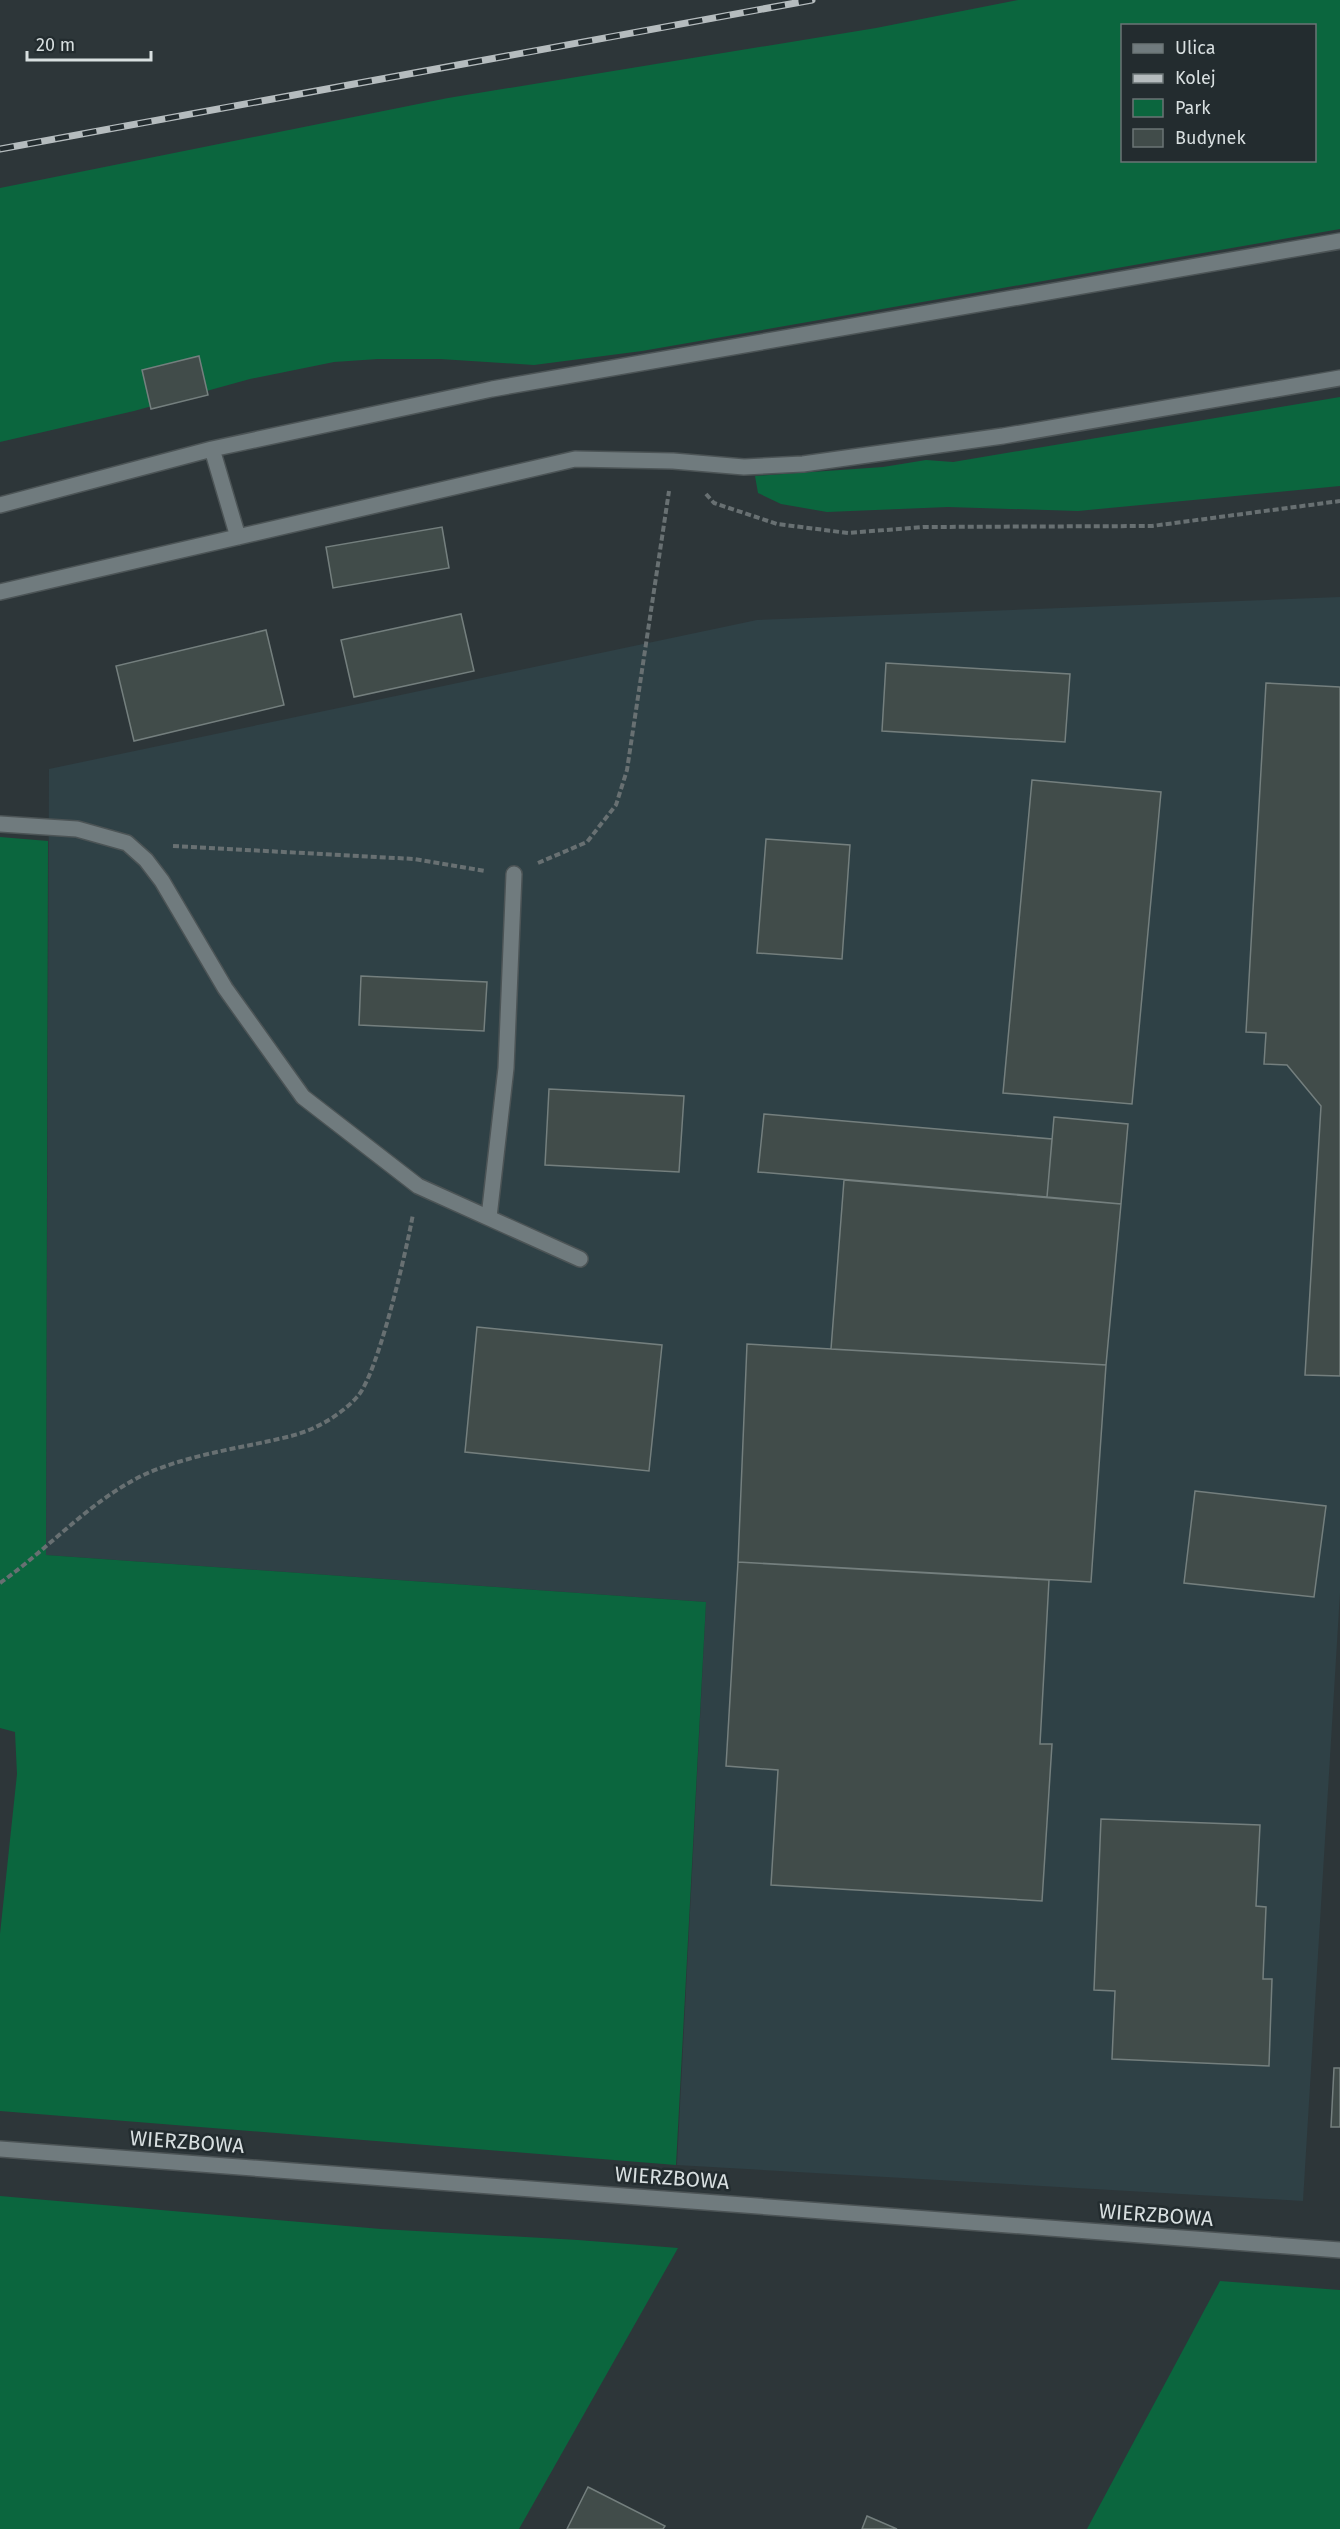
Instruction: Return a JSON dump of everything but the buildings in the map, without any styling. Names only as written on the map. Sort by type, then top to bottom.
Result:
[{"type":"street","points":[[0,505],[212,449],[492,389],[1340,241]]},
{"type":"street","points":[[0,592],[575,459],[673,461],[744,467],[803,464],[1004,436],[1340,378]]},
{"type":"street","points":[[212,449],[238,537]]},
{"type":"street","points":[[0,824],[77,829],[127,843],[146,860],[162,881],[225,988],[303,1097],[418,1186],[580,1259]]},
{"type":"street","points":[[489,1217],[506,1068],[513,874]]},
{"type":"street","name":"WIERZBOWA","points":[[0,2149],[1340,2250]]},
{"type":"path","points":[[673,461],[714,503],[777,524],[848,533],[923,526],[1152,526],[1340,501]]},
{"type":"path","points":[[127,843],[414,859],[468,870],[513,874],[587,842],[616,805],[627,770],[659,573],[673,461]]},
{"type":"path","points":[[0,1583],[110,1494],[149,1473],[195,1455],[293,1436],[324,1423],[358,1396],[372,1366],[406,1253],[418,1186]]},
{"type":"shaded area","points":[[1340,597],[1340,1593],[1303,2201],[677,2165],[706,1602],[46,1555],[49,769],[757,620]]},
{"type":"green space","points":[[1018,0],[1340,0],[1340,229],[642,351],[534,365],[440,359],[334,362],[250,379],[134,411],[0,442],[0,188],[448,98],[876,28]]},
{"type":"green space","points":[[1340,397],[1340,486],[1078,511],[948,507],[827,512],[781,504],[758,493],[755,476],[883,467],[926,460],[953,462]]},
{"type":"green space","points":[[0,837],[48,841],[46,1555],[706,1602],[676,2165],[0,2111],[0,1934],[17,1774],[15,1732],[0,1728]]},
{"type":"green space","points":[[0,2196],[381,2229],[678,2248],[519,2529],[0,2529]]},
{"type":"green space","points":[[1220,2281],[1340,2290],[1340,2529],[1087,2529]]},
{"type":"railway","points":[[0,149],[812,0]]}]
